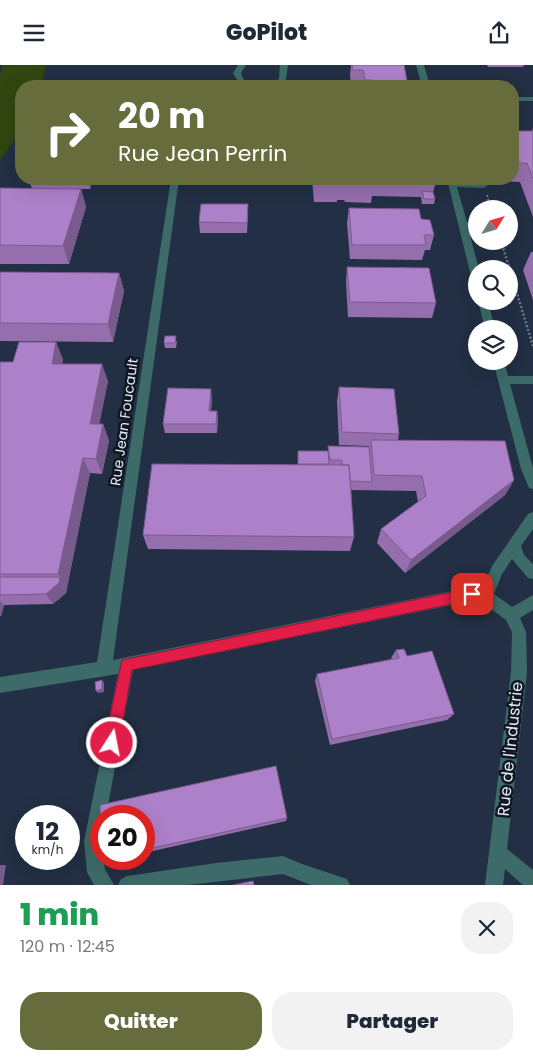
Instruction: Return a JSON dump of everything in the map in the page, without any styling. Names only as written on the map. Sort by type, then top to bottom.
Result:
[{"type":"street","points":[[240,80],[237,73],[242,65]]},
{"type":"street","points":[[282,80],[284,75],[284,65]]},
{"type":"street","points":[[420,65],[424,80]]},
{"type":"street","points":[[519,99],[533,99]]},
{"type":"street","name":"Rue Jean Foucault","points":[[104,669],[174,185]]},
{"type":"street","points":[[453,185],[472,260]]},
{"type":"street","points":[[463,225],[468,225]]},
{"type":"street","points":[[500,370],[527,469],[533,484]]},
{"type":"street","points":[[503,380],[533,380]]},
{"type":"street","points":[[486,597],[497,570],[533,518]]},
{"type":"street","points":[[514,545],[519,559],[533,573]]},
{"type":"street","points":[[0,685],[127,665],[472,594],[486,597],[511,615],[533,602]]},
{"type":"street","name":"Rue de l'Industrie","points":[[494,885],[519,672],[519,633],[511,615]]},
{"type":"street","points":[[105,885],[96,873],[93,841],[127,665]]},
{"type":"street","points":[[499,854],[526,875],[533,884]]},
{"type":"street","points":[[128,885],[216,872],[283,865],[301,873],[341,885]]},
{"type":"path","points":[[504,250],[533,346]]},
{"type":"green space","points":[[3,65],[46,65],[42,80],[15,80],[15,139],[0,160],[0,75]]},
{"type":"building","points":[[352,65],[404,65],[407,80],[365,80],[363,70],[353,70]]},
{"type":"building","points":[[519,131],[533,131],[533,179],[527,163],[519,163]]},
{"type":"building","points":[[0,188],[81,189],[63,246],[0,245]]},
{"type":"building","points":[[422,191],[433,192],[435,199],[424,199]]},
{"type":"building","points":[[201,204],[248,204],[247,223],[199,222]]},
{"type":"building","points":[[349,208],[419,209],[421,219],[430,220],[434,235],[424,235],[426,245],[352,245]]},
{"type":"building","points":[[347,267],[429,268],[436,303],[350,302]]},
{"type":"building","points":[[0,272],[119,273],[108,324],[0,323]]},
{"type":"building","points":[[165,336],[176,336],[175,343],[164,343]]},
{"type":"building","points":[[19,342],[56,342],[52,364],[102,364],[90,424],[103,424],[96,459],[83,458],[58,574],[0,574],[0,362],[13,362]]},
{"type":"building","points":[[339,387],[394,389],[399,434],[342,432]]},
{"type":"building","points":[[168,388],[211,389],[209,411],[217,411],[216,424],[163,424]]},
{"type":"building","points":[[371,440],[505,441],[514,480],[411,560],[381,529],[426,496],[422,476],[374,475]]},
{"type":"building","points":[[328,446],[369,447],[372,482],[350,481],[349,465],[342,465],[342,460],[330,460]]},
{"type":"building","points":[[298,451],[328,451],[329,464],[298,464]]},
{"type":"building","points":[[152,464],[349,465],[354,537],[143,535]]},
{"type":"building","points":[[0,577],[60,577],[59,583],[46,594],[0,595]]},
{"type":"building","points":[[404,649],[407,656],[432,651],[454,714],[332,739],[317,674],[399,658],[396,650]]},
{"type":"building","points":[[102,680],[102,689],[96,691],[95,682]]},
{"type":"building","points":[[276,766],[287,818],[155,848],[155,805],[100,805]]},
{"type":"building","points":[[253,881],[254,885],[233,885]]},
{"type":"route","points":[[112,743],[127,665],[472,594]]}]
